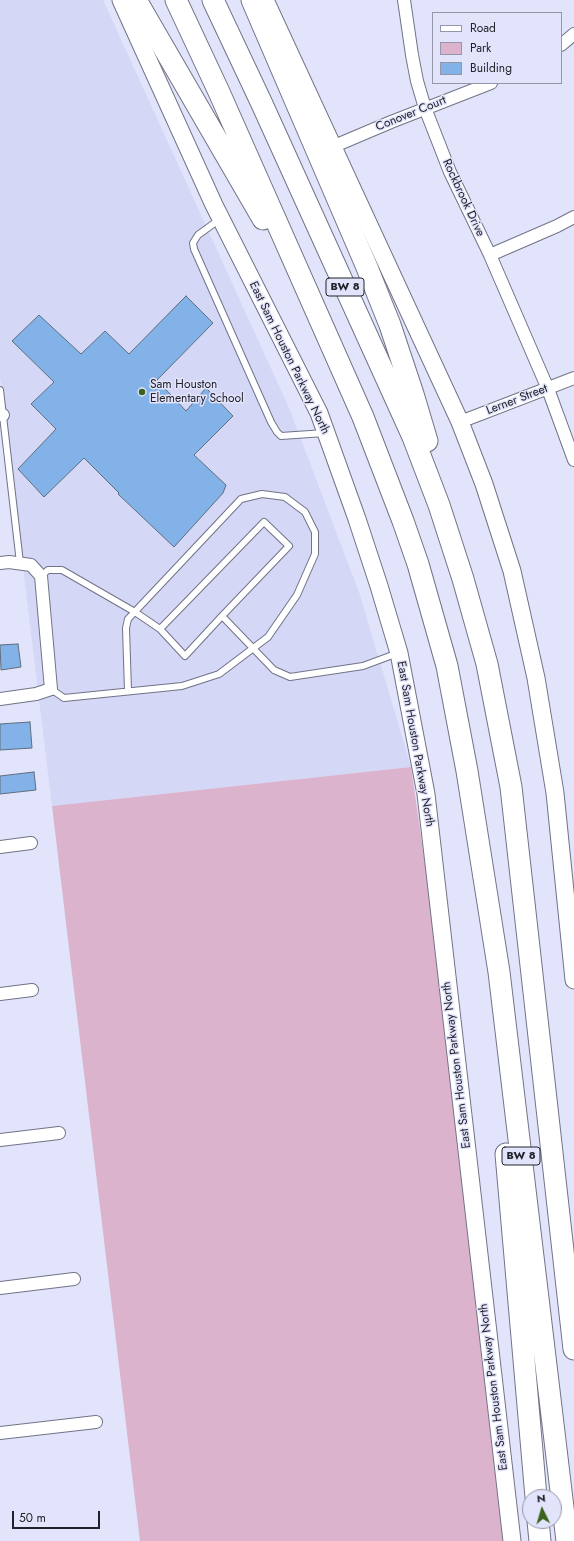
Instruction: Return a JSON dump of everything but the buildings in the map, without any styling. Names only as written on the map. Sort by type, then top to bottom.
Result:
[{"type":"highway","points":[[136,0],[318,316]]},
{"type":"highway","name":"BW 8","points":[[176,0],[219,92],[363,417],[388,479],[418,564],[447,666],[467,771],[499,972],[567,1541]]},
{"type":"highway","name":"BW 8","points":[[213,0],[259,97],[413,436],[439,505],[463,579],[487,664],[500,724],[511,787],[574,1346]]},
{"type":"highway","points":[[252,0],[318,152],[390,325],[413,394],[440,487],[463,579]]},
{"type":"highway","points":[[467,771],[511,1201],[535,1489]]},
{"type":"highway","points":[[539,1529],[540,1541]]},
{"type":"main road","name":"East Sam Houston Parkway North","points":[[121,0],[222,218],[319,413],[367,548],[399,653],[426,794],[512,1541]]},
{"type":"main road","points":[[265,0],[460,422],[484,484],[514,579],[536,678],[565,858],[574,980]]},
{"type":"street","name":"Rockbrook Drive","points":[[404,0],[417,81],[425,108],[450,172],[490,255],[548,389],[574,460]]},
{"type":"street","points":[[562,44],[574,34]]},
{"type":"street","name":"Conover Court","points":[[332,147],[425,108],[488,84]]},
{"type":"street","points":[[490,255],[574,217]]},
{"type":"street","name":"Lerner Street","points":[[460,422],[574,378]]},
{"type":"street","points":[[0,699],[36,694],[51,689],[41,576],[31,564],[10,562]]},
{"type":"street","points":[[0,847],[31,843]]},
{"type":"street","points":[[0,994],[32,990]]},
{"type":"street","points":[[0,1140],[58,1133]]},
{"type":"street","points":[[0,1288],[74,1279]]},
{"type":"street","points":[[0,1433],[96,1422]]},
{"type":"lane","points":[[222,218],[198,235],[193,243],[194,249],[271,422],[281,436],[326,433]]},
{"type":"lane","points":[[0,390],[10,562]]},
{"type":"lane","points":[[51,689],[64,698],[182,686],[219,674],[268,638],[297,595],[315,554],[315,532],[305,512],[285,497],[262,494],[241,499],[128,619],[126,628],[128,691]]},
{"type":"lane","points":[[41,576],[48,570],[62,570],[135,612],[160,629],[185,656],[289,546],[264,522],[160,629]]},
{"type":"lane","points":[[222,616],[274,670],[290,677],[364,666],[399,653]]},
{"type":"shaded area","name":"Sam Houston Elementary School","points":[[0,0],[103,0],[289,408],[359,592],[411,767],[52,806],[0,377]]},
{"type":"green space","points":[[411,767],[452,1052],[482,1361],[503,1541],[140,1541],[52,806]]},
{"type":"place","name":"Sam Houston Elementary School","points":[[142,392]]}]
